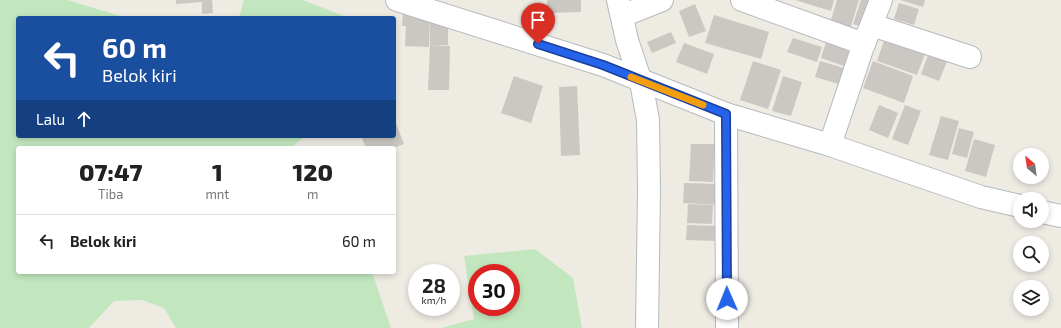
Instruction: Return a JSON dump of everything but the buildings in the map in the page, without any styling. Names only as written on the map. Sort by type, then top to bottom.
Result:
[{"type":"street","points":[[397,0],[603,65],[641,82],[726,114],[830,145],[981,197],[1013,204]]},
{"type":"street","points":[[646,328],[649,142],[648,120],[641,82],[620,8],[662,0]]},
{"type":"street","points":[[742,0],[767,5],[868,34],[970,57]]},
{"type":"street","points":[[830,145],[881,0]]},
{"type":"street","points":[[726,114],[727,328]]},
{"type":"street","points":[[1049,213],[1061,216]]},
{"type":"green space","points":[[0,0],[68,0],[120,16],[16,16],[16,138],[303,138],[293,146],[16,146],[16,274],[373,274],[391,328],[176,328],[164,308],[142,300],[114,301],[89,328],[0,328]]},
{"type":"green space","points":[[244,0],[303,0],[344,16],[240,16]]},
{"type":"green space","points":[[535,249],[573,278],[582,328],[441,328],[474,319],[474,316],[520,316],[520,264],[468,264],[468,281],[464,256]]},
{"type":"slow traffic","points":[[631,77],[703,105]]},
{"type":"route","points":[[538,44],[603,65],[641,82],[726,114],[727,299]]}]
